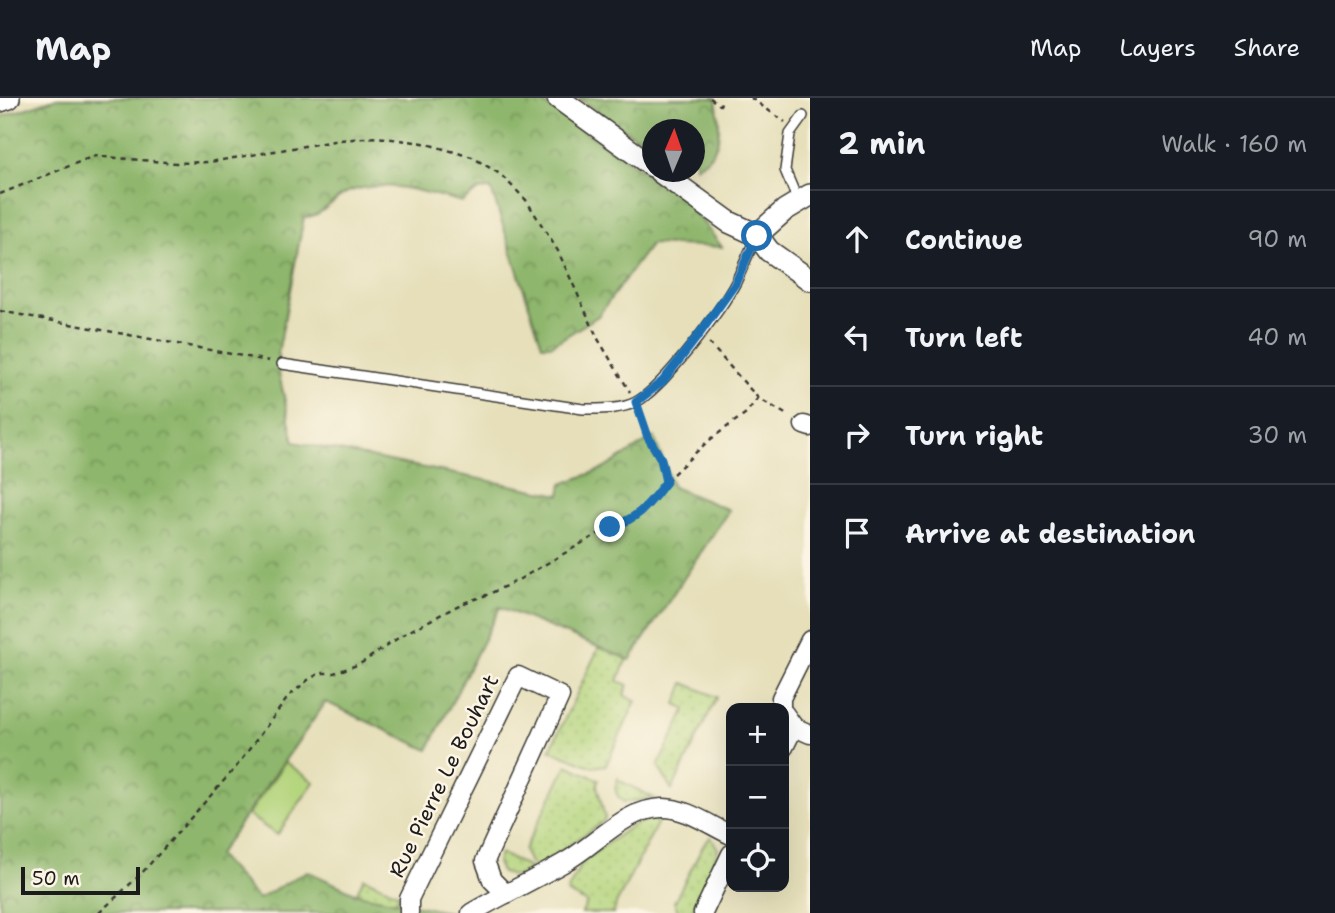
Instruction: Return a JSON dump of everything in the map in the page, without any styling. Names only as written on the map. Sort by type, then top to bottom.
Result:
[{"type":"street","points":[[0,101],[9,98]]},
{"type":"street","points":[[558,98],[642,158]]},
{"type":"street","points":[[674,182],[729,222],[757,236],[769,251],[810,280]]},
{"type":"street","points":[[757,236],[785,210],[804,199]]},
{"type":"street","points":[[781,703],[810,640]]},
{"type":"street","name":"Rue Pierre Le Bouhart","points":[[409,913],[409,899],[518,676],[561,696],[485,861],[492,880],[506,894]]},
{"type":"street","points":[[471,913],[566,861],[629,816],[643,811],[664,808],[678,811],[726,833]]},
{"type":"street","points":[[703,913],[726,865]]},
{"type":"lane","points":[[803,116],[790,134],[785,170],[804,199]]},
{"type":"lane","points":[[282,364],[583,409],[610,409],[636,402],[663,381],[700,333],[735,284],[757,236]]},
{"type":"path","points":[[710,98],[720,105],[723,98]]},
{"type":"path","points":[[751,98],[794,128]]},
{"type":"path","points":[[0,194],[94,156],[176,163],[210,162],[340,140],[377,137],[423,143],[472,157],[500,174],[526,200],[558,251],[598,339],[636,402],[648,437],[661,459],[666,482]]},
{"type":"path","points":[[0,311],[282,364]]},
{"type":"path","points":[[700,333],[758,397],[807,426]]},
{"type":"path","points":[[99,913],[141,874],[236,767],[289,696],[308,680],[320,673],[334,673],[359,664],[404,635],[461,604],[520,579],[610,527],[629,522],[707,442],[746,413],[758,397]]},
{"type":"green space","points":[[57,98],[535,98],[642,170],[642,182],[660,182],[684,198],[722,247],[651,244],[598,316],[552,345],[542,345],[491,189],[479,190],[462,202],[406,188],[364,188],[350,191],[317,214],[304,217],[278,353],[279,374],[294,442],[560,495],[562,484],[603,469],[654,437],[673,487],[729,510],[630,660],[500,607],[428,750],[326,702],[218,855],[258,899],[307,871],[357,894],[454,913],[0,913],[0,117]]},
{"type":"green space","points":[[578,98],[716,98],[718,137],[712,154],[705,161],[705,119],[642,119],[642,141]]},
{"type":"green space","points":[[599,647],[627,658],[618,681],[628,685],[624,695],[636,701],[606,765],[593,767],[550,750]]},
{"type":"green space","points":[[684,683],[717,697],[672,790],[658,766],[686,709],[676,704]]},
{"type":"green space","points":[[285,762],[314,782],[277,835],[248,815]]},
{"type":"green space","points":[[567,765],[599,780],[597,785],[605,818],[603,822],[535,866],[530,863],[524,850]]},
{"type":"green space","points":[[618,779],[654,798],[624,802],[616,792]]},
{"type":"green space","points":[[653,818],[658,822],[616,904],[614,913],[582,913],[587,903],[567,892],[582,862],[633,825]]},
{"type":"green space","points":[[711,837],[718,849],[709,875],[691,913],[679,913],[674,902],[704,844]]},
{"type":"green space","points":[[500,853],[530,868],[516,876],[501,872],[497,863]]},
{"type":"green space","points":[[364,878],[398,893],[397,903],[347,913]]},
{"type":"route","points":[[610,527],[629,522],[647,506],[666,482],[661,459],[648,437],[636,402],[663,381],[700,333],[735,284],[757,236]]}]
